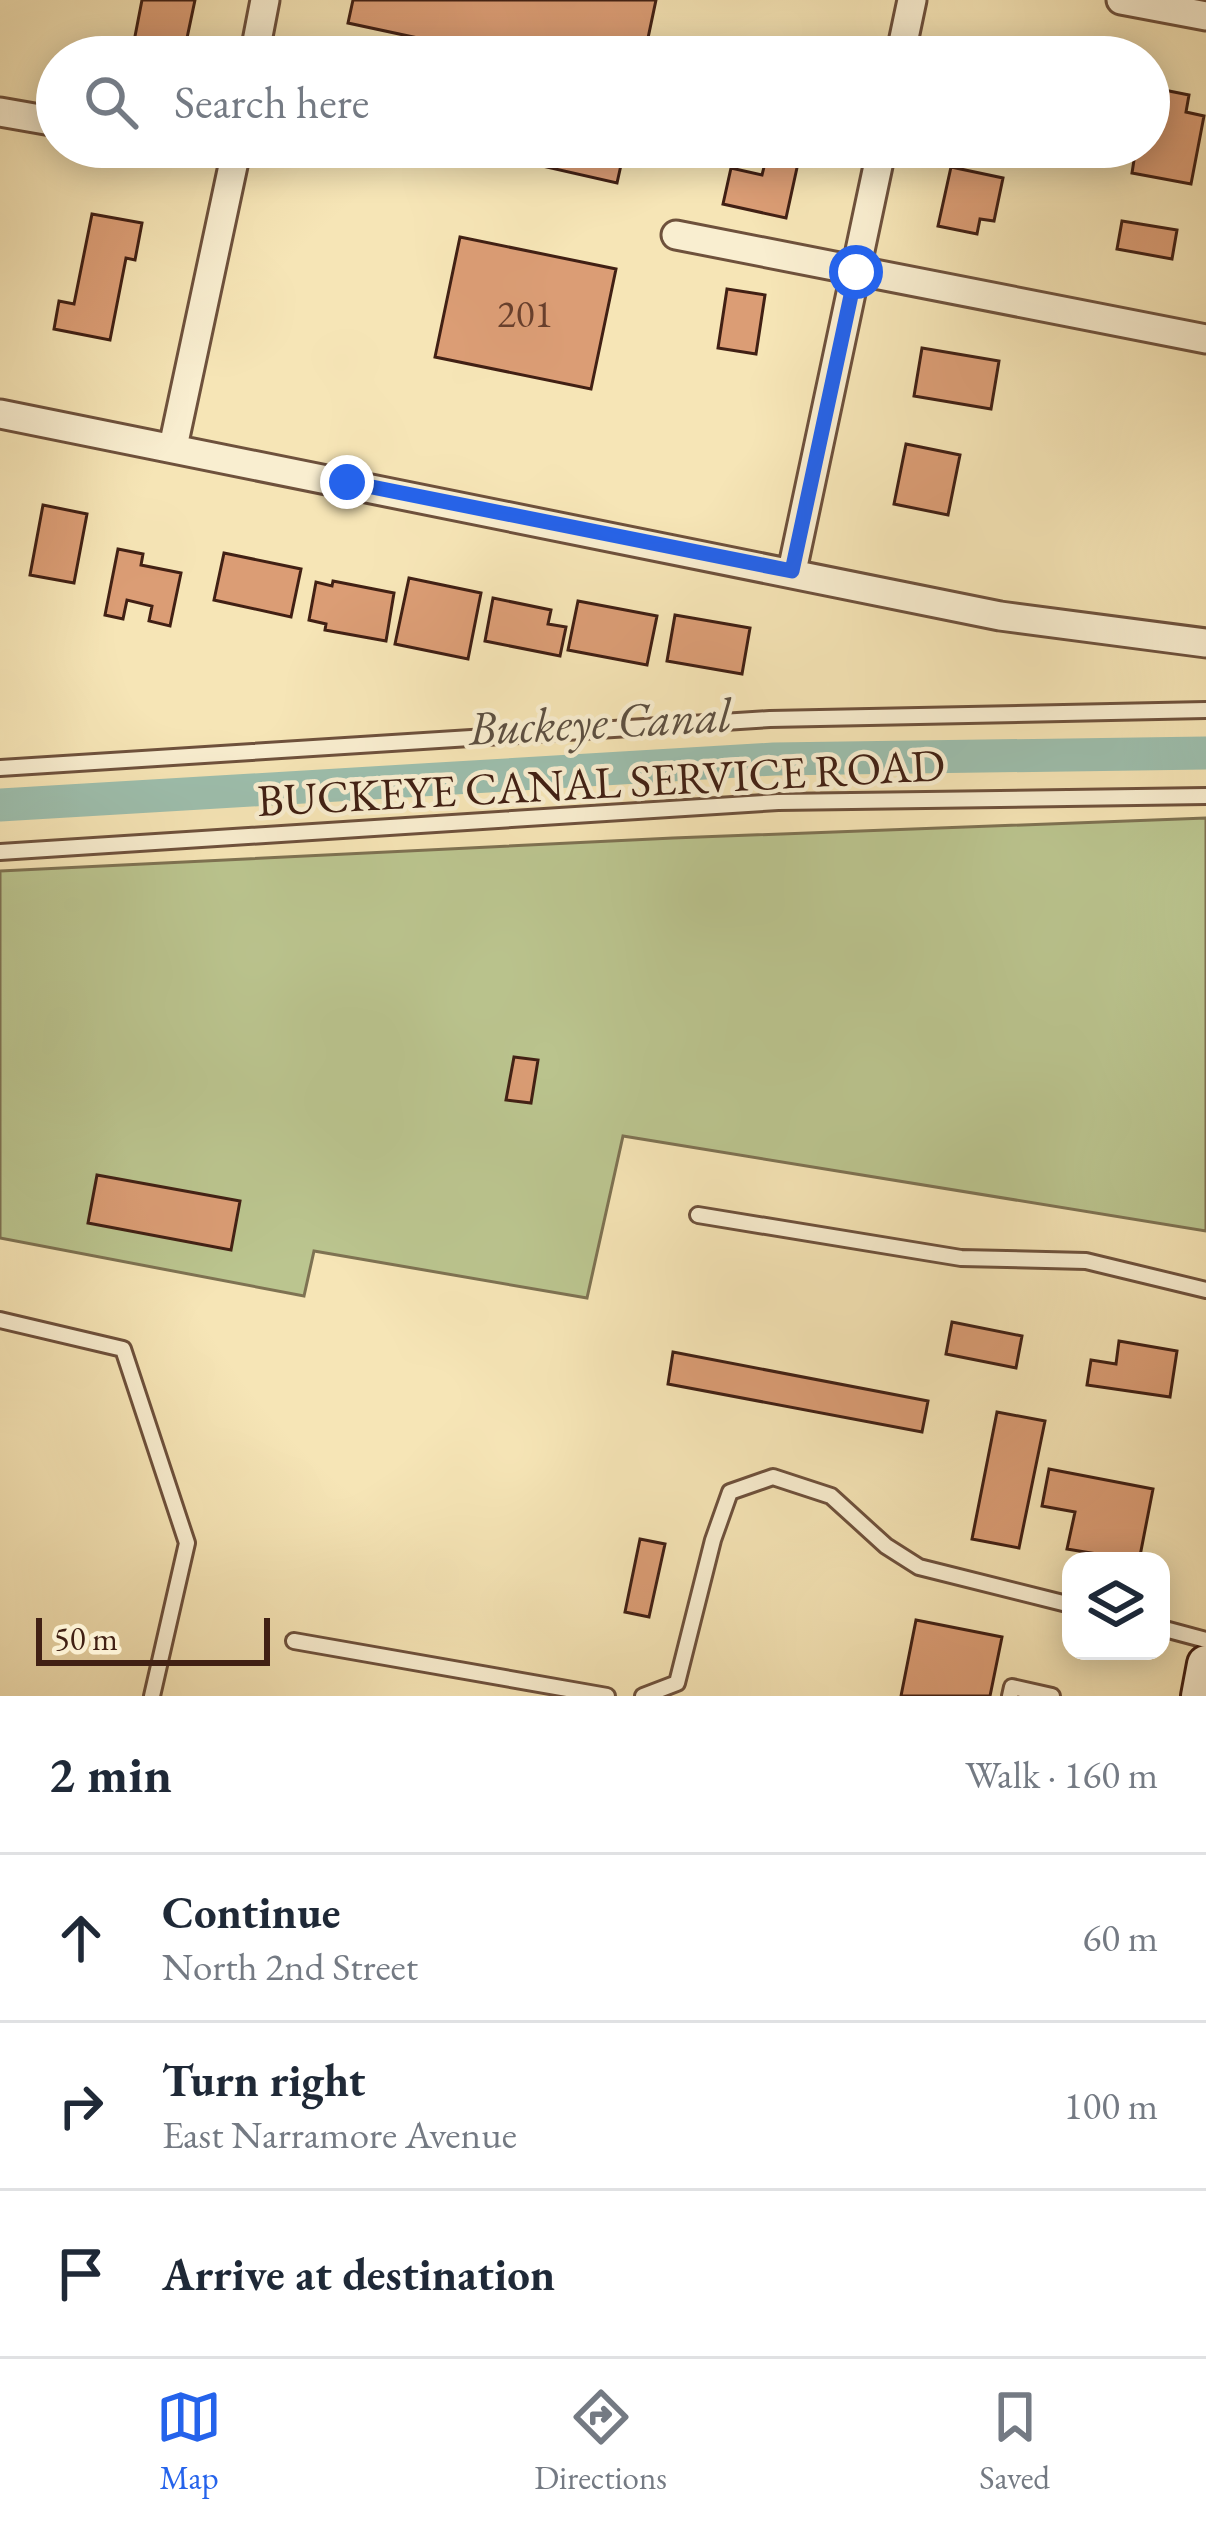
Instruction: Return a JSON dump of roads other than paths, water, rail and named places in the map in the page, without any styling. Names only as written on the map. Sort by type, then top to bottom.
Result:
[{"type":"main road","points":[[1200,1696],[1206,1664]]},
{"type":"street","points":[[258,36],[266,0]]},
{"type":"street","points":[[904,36],[912,0]]},
{"type":"street","points":[[1121,0],[1206,16]]},
{"type":"street","points":[[0,112],[36,118]]},
{"type":"street","points":[[173,447],[232,168]]},
{"type":"street","points":[[792,571],[878,168]]},
{"type":"street","points":[[676,235],[1206,339]]},
{"type":"street","points":[[0,415],[1000,616],[1206,643]]},
{"type":"lane","name":"BUCKEYE CANAL SERVICE ROAD","points":[[0,768],[770,718],[1206,710]]},
{"type":"lane","name":"BUCKEYE CANAL SERVICE ROAD","points":[[0,852],[778,802],[1206,796]]},
{"type":"lane","points":[[698,1215],[961,1258],[1086,1261],[1206,1290]]},
{"type":"lane","points":[[0,1320],[123,1349],[187,1543],[152,1696]]},
{"type":"lane","points":[[643,1696],[677,1683],[730,1492],[773,1477],[831,1496],[886,1546],[919,1567],[1062,1603]]},
{"type":"lane","points":[[1170,1630],[1206,1640]]},
{"type":"lane","points":[[295,1641],[607,1696]]},
{"type":"lane","points":[[1010,1696],[1012,1687],[1052,1696]]},
{"type":"waterway","name":"Buckeye Canal","points":[[0,805],[774,759],[1206,753]]}]
